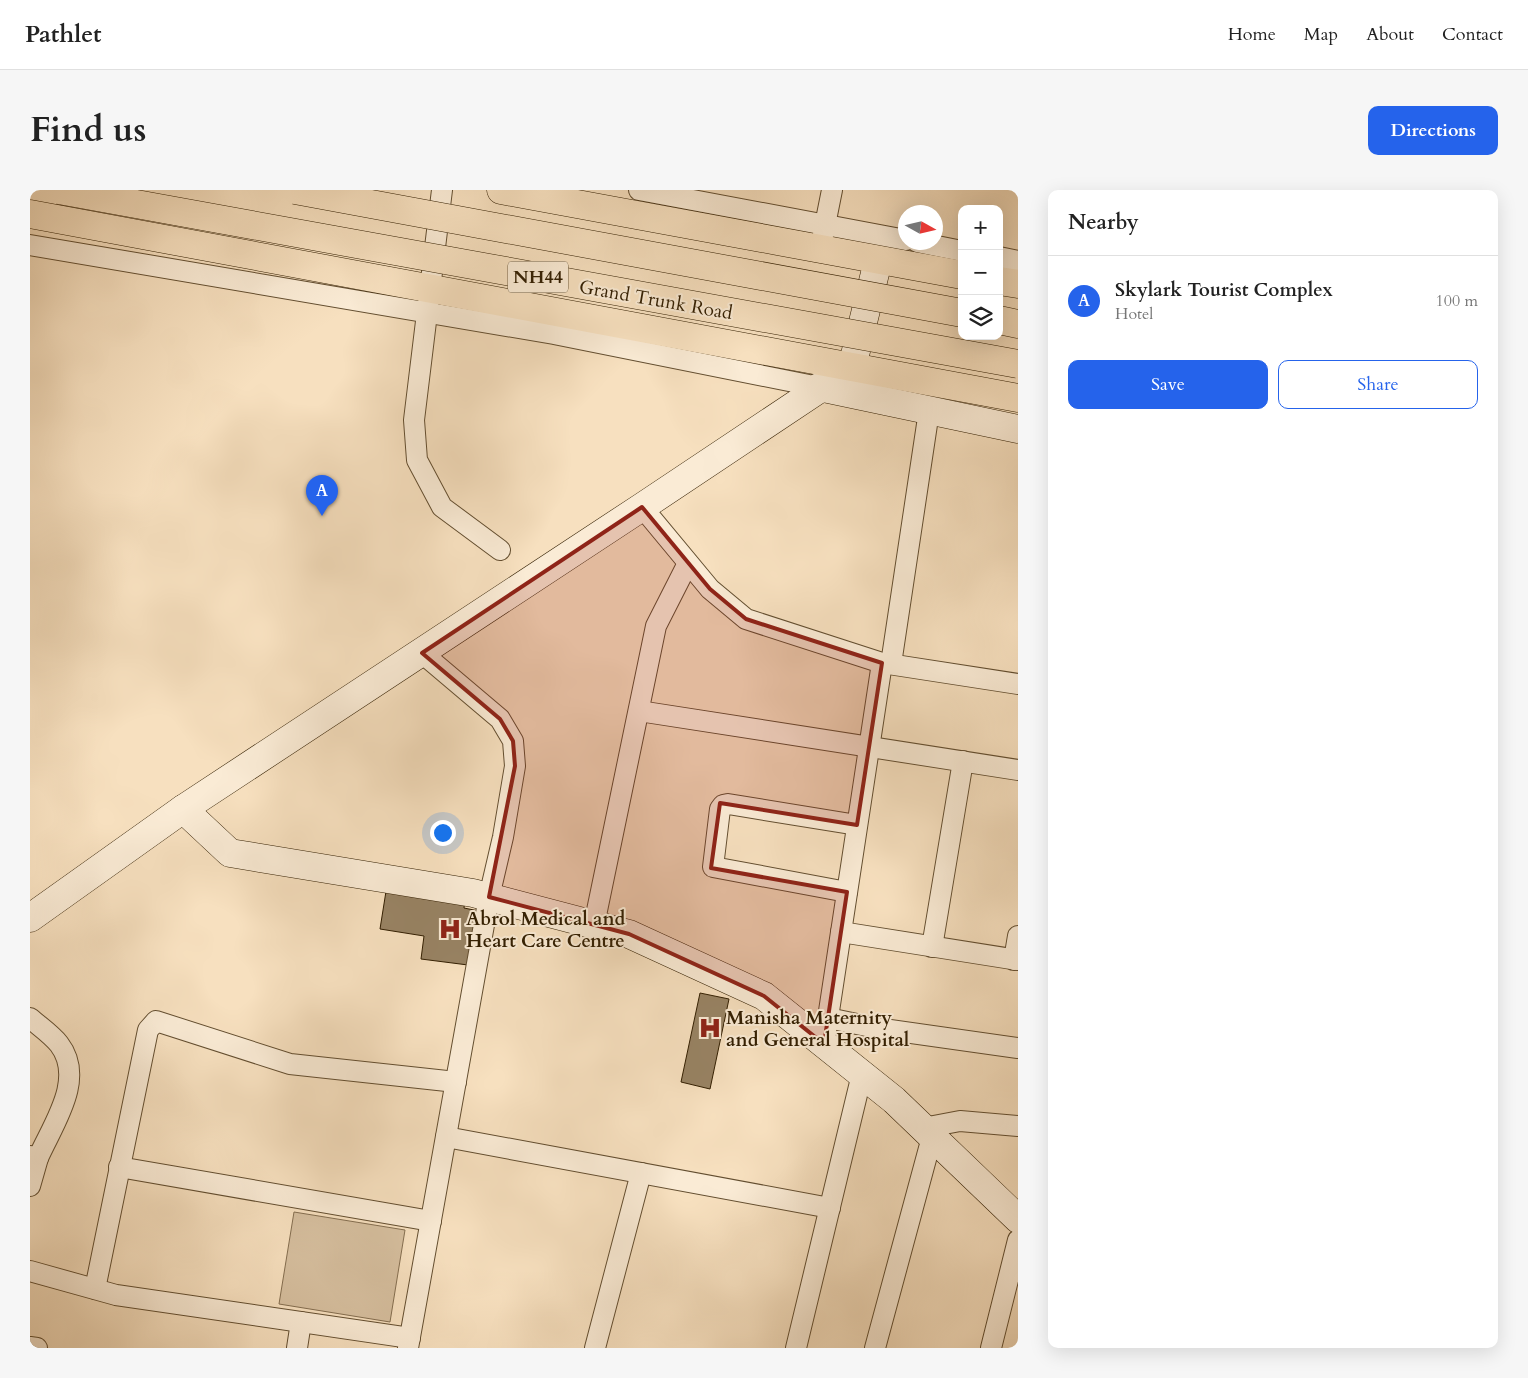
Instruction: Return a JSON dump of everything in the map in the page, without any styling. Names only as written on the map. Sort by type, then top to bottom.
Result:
[{"type":"highway","name":"Grand Trunk Road","points":[[59,190],[1018,364]]},
{"type":"highway","name":"NH44","points":[[295,190],[958,312]]},
{"type":"highway","points":[[501,190],[823,238],[878,260],[958,274]]},
{"type":"highway","points":[[30,214],[429,300],[852,367],[1018,398]]},
{"type":"highway","points":[[1003,282],[1018,284]]},
{"type":"highway","points":[[1003,321],[1018,324]]},
{"type":"street","points":[[442,190],[414,420],[417,460],[442,507],[500,550]]},
{"type":"street","points":[[639,190],[823,238],[898,240]]},
{"type":"street","points":[[823,238],[832,190]]},
{"type":"street","points":[[30,245],[429,300],[676,357],[1018,429]]},
{"type":"street","points":[[943,247],[958,250]]},
{"type":"street","points":[[1003,258],[1018,261]]},
{"type":"street","points":[[30,918],[183,810],[852,367],[878,260]]},
{"type":"street","points":[[824,1044],[870,746],[887,664],[929,411]]},
{"type":"street","points":[[642,507],[710,589],[746,618],[887,664],[1018,684]]},
{"type":"street","points":[[594,924],[656,626],[688,563]]},
{"type":"street","points":[[30,1271],[116,1294],[301,1322],[409,1343],[489,897],[503,837],[515,766],[513,741],[500,719],[422,653]]},
{"type":"street","points":[[639,711],[1018,770]]},
{"type":"street","points":[[932,947],[963,761]]},
{"type":"street","points":[[847,892],[713,867],[720,809],[723,805],[728,804],[858,824]]},
{"type":"street","points":[[183,810],[230,853],[489,897],[594,924],[629,934],[764,996],[894,1100],[1018,1219]]},
{"type":"street","points":[[841,932],[1016,960],[1018,936]]},
{"type":"street","points":[[30,1018],[58,1043],[70,1062],[68,1089],[34,1157],[30,1186]]},
{"type":"street","points":[[828,1018],[876,1028],[1018,1048]]},
{"type":"street","points":[[95,1288],[148,1030],[156,1021],[290,1064],[456,1082]]},
{"type":"street","points":[[796,1348],[862,1074]]},
{"type":"street","points":[[928,1132],[960,1121],[1018,1126]]},
{"type":"street","points":[[875,1348],[928,1132]]},
{"type":"street","points":[[446,1137],[830,1208]]},
{"type":"street","points":[[119,1167],[431,1221]]},
{"type":"street","points":[[596,1348],[640,1173]]},
{"type":"street","points":[[991,1348],[1018,1240]]},
{"type":"street","points":[[297,1348],[301,1322]]},
{"type":"street","points":[[30,1347],[37,1348]]},
{"type":"highlighted area","points":[[642,507],[710,589],[746,619],[882,663],[857,825],[720,803],[711,868],[847,892],[824,1044],[764,996],[629,934],[489,897],[515,766],[513,741],[500,719],[422,653]]},
{"type":"shaded area","points":[[294,1212],[405,1230],[390,1322],[279,1304]]},
{"type":"building","points":[[387,885],[465,897],[464,908],[484,912],[468,965],[421,959],[424,936],[380,929]]},
{"type":"building","points":[[700,993],[729,999],[710,1089],[681,1082]]},
{"type":"place","name":"Skylark Tourist Complex","points":[[322,516]]},
{"type":"place","name":"Abrol Medical and Heart Care Centre","points":[[450,929]]},
{"type":"place","name":"Manisha Maternity and General Hospital","points":[[710,1028]]}]
